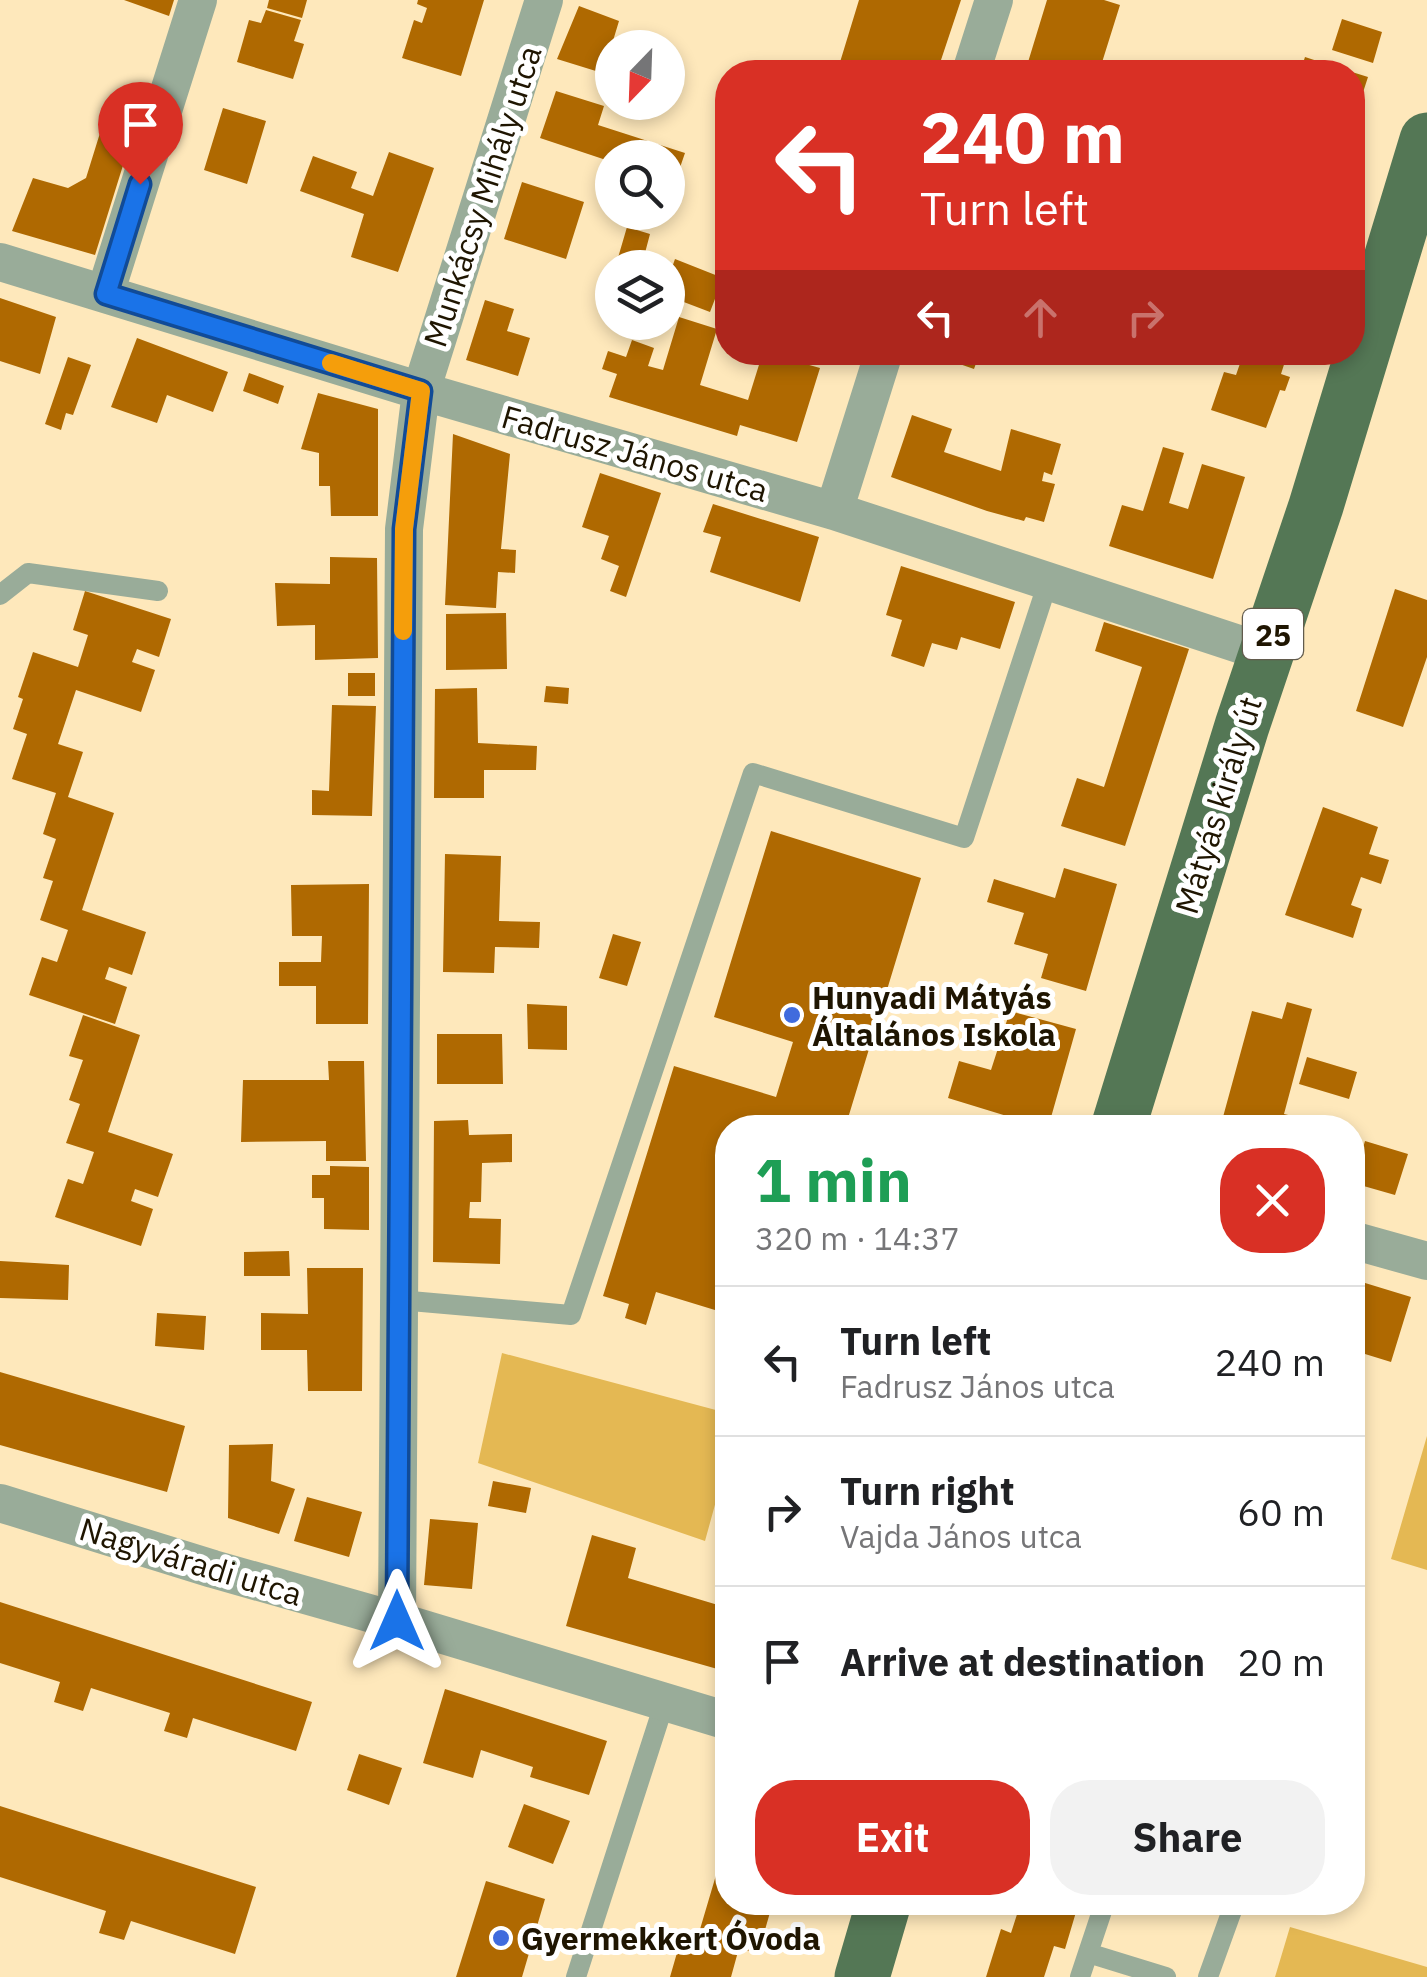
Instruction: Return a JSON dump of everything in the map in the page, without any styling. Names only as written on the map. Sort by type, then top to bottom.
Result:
[{"type":"main road","name":"Mátyás király út","points":[[1365,343],[1427,140]]},
{"type":"main road","name":"Mátyás király út","points":[[1122,1115],[1358,365]]},
{"type":"main road","points":[[862,1977],[880,1915]]},
{"type":"street","points":[[106,294],[198,0]]},
{"type":"street","name":"Munkácsy Mihály utca","points":[[397,1621],[404,529],[421,391],[544,0]]},
{"type":"street","points":[[975,60],[994,0]]},
{"type":"street","name":"Fadrusz János utca","points":[[0,262],[421,391],[834,511],[1266,653]]},
{"type":"street","points":[[834,511],[880,365]]},
{"type":"street","points":[[1365,1244],[1427,1262]]},
{"type":"street","name":"Nagyváradi utca","points":[[0,1503],[715,1718]]},
{"type":"lane","points":[[0,595],[28,573],[158,591]]},
{"type":"lane","points":[[398,1300],[571,1315],[752,773],[964,838],[1048,582]]},
{"type":"lane","points":[[576,1977],[664,1704]]},
{"type":"lane","points":[[1080,1977],[1101,1915]]},
{"type":"lane","points":[[1208,1977],[1229,1915]]},
{"type":"lane","points":[[1088,1953],[1166,1977]]},
{"type":"shaded area","points":[[502,1353],[715,1410],[715,1505],[705,1541],[478,1463]]},
{"type":"shaded area","points":[[1427,1436],[1427,1570],[1391,1559]]},
{"type":"shaded area","points":[[1290,1927],[1427,1967],[1427,1977],[1275,1977]]},
{"type":"building","points":[[124,0],[174,0],[169,16]]},
{"type":"building","points":[[269,0],[307,0],[302,18],[267,8]]},
{"type":"building","points":[[418,0],[484,0],[461,76],[402,58],[414,20],[422,23],[427,8],[417,4]]},
{"type":"building","points":[[859,0],[961,0],[941,60],[841,60]]},
{"type":"building","points":[[1047,0],[1104,0],[1120,5],[1103,60],[1029,60]]},
{"type":"building","points":[[579,6],[619,21],[616,30],[595,30],[595,71],[557,59]]},
{"type":"building","points":[[266,10],[301,20],[294,41],[304,44],[293,79],[237,62],[249,20],[261,23]]},
{"type":"building","points":[[1342,19],[1382,32],[1373,63],[1332,50]]},
{"type":"building","points":[[556,91],[595,103],[598,125],[645,140],[595,140],[595,156],[540,138]]},
{"type":"building","points":[[223,108],[266,121],[247,184],[204,170]]},
{"type":"building","points":[[100,133],[130,143],[95,255],[12,231],[33,178],[68,188],[86,178]]},
{"type":"building","points":[[389,152],[434,168],[398,272],[351,257],[364,214],[300,191],[313,156],[357,172],[351,188],[373,196]]},
{"type":"building","points":[[522,182],[584,202],[566,259],[504,239]]},
{"type":"building","points":[[626,230],[650,234],[646,250],[620,250]]},
{"type":"building","points":[[685,263],[715,275],[715,299],[710,312],[685,302]]},
{"type":"building","points":[[0,298],[56,317],[40,374],[0,361]]},
{"type":"building","points":[[485,300],[514,309],[507,331],[530,338],[518,376],[466,360]]},
{"type":"building","points":[[685,319],[715,328],[700,385],[748,400],[759,365],[820,368],[797,442],[740,425],[737,436],[609,397],[617,374],[602,369],[608,351],[626,357],[632,340],[654,348],[648,366],[663,370],[672,340],[685,340]]},
{"type":"building","points":[[137,338],[228,372],[213,412],[167,395],[157,423],[111,407]]},
{"type":"building","points":[[68,357],[91,365],[73,415],[66,413],[61,430],[45,424]]},
{"type":"building","points":[[1239,365],[1284,365],[1281,374],[1290,377],[1285,391],[1280,390],[1266,428],[1211,410],[1224,372],[1236,375]]},
{"type":"building","points":[[249,373],[284,386],[278,404],[243,391]]},
{"type":"building","points":[[318,393],[378,409],[378,516],[331,516],[330,486],[319,486],[319,453],[301,449]]},
{"type":"building","points":[[912,415],[952,429],[944,452],[1001,471],[1011,429],[1061,444],[1052,475],[1044,472],[1042,481],[1055,484],[1044,522],[987,511],[891,477]]},
{"type":"building","points":[[453,434],[510,454],[501,549],[516,550],[515,573],[498,572],[496,608],[445,605]]},
{"type":"building","points":[[1163,447],[1184,453],[1169,503],[1188,509],[1202,464],[1245,477],[1213,579],[1109,546],[1122,505],[1143,511]]},
{"type":"building","points":[[600,473],[661,493],[626,597],[610,591],[619,566],[601,559],[609,536],[582,527]]},
{"type":"building","points":[[713,504],[819,537],[800,602],[710,572],[721,537],[703,532]]},
{"type":"building","points":[[330,557],[377,558],[378,658],[315,660],[315,625],[277,626],[275,583],[330,584]]},
{"type":"building","points":[[901,566],[1015,602],[1000,649],[961,637],[957,650],[932,643],[924,667],[891,656],[902,620],[886,615]]},
{"type":"building","points":[[1395,589],[1427,600],[1427,657],[1403,727],[1356,711]]},
{"type":"building","points":[[85,591],[171,619],[159,657],[137,649],[132,662],[155,670],[141,712],[76,690],[58,744],[83,752],[68,797],[114,813],[82,910],[146,932],[132,975],[109,967],[105,979],[127,987],[115,1024],[29,995],[42,957],[57,962],[68,930],[40,920],[53,881],[43,878],[56,839],[43,834],[56,793],[12,779],[27,734],[13,729],[23,699],[18,697],[33,652],[78,667],[88,635],[73,630]]},
{"type":"building","points":[[506,613],[507,669],[446,670],[446,614]]},
{"type":"building","points":[[1104,622],[1189,649],[1125,846],[1061,826],[1077,778],[1104,787],[1142,667],[1095,651]]},
{"type":"building","points":[[348,673],[375,673],[375,696],[348,696]]},
{"type":"building","points":[[546,686],[569,688],[568,704],[544,702]]},
{"type":"building","points":[[477,688],[478,743],[537,746],[536,770],[484,770],[484,798],[434,798],[435,689]]},
{"type":"building","points":[[332,705],[376,706],[372,816],[312,815],[312,790],[329,791]]},
{"type":"building","points":[[1323,807],[1378,827],[1369,854],[1389,860],[1381,884],[1361,877],[1351,905],[1362,909],[1353,938],[1285,915]]},
{"type":"building","points":[[771,831],[921,878],[849,1115],[715,1115],[715,1310],[656,1292],[646,1325],[625,1318],[629,1304],[603,1296],[674,1066],[776,1097],[793,1042],[714,1017]]},
{"type":"building","points":[[445,854],[501,856],[499,921],[540,922],[539,948],[495,947],[494,973],[443,972]]},
{"type":"building","points":[[1064,868],[1117,884],[1086,991],[1041,978],[1048,954],[1014,944],[1024,913],[987,902],[994,879],[1055,898]]},
{"type":"building","points":[[369,884],[368,1024],[316,1024],[316,986],[279,986],[279,962],[321,962],[322,936],[292,936],[291,885]]},
{"type":"building","points":[[613,934],[641,942],[627,986],[599,978]]},
{"type":"building","points":[[1287,1002],[1312,1009],[1284,1114],[1288,1115],[1224,1115],[1252,1011],[1282,1019]]},
{"type":"building","points":[[527,1004],[567,1006],[567,1050],[528,1049]]},
{"type":"building","points":[[1010,1011],[1076,1029],[1052,1115],[1003,1115],[948,1098],[959,1061],[991,1070]]},
{"type":"building","points":[[83,1015],[140,1035],[108,1132],[173,1154],[158,1197],[135,1189],[131,1201],[153,1209],[141,1246],[55,1217],[68,1179],[83,1184],[94,1152],[66,1143],[80,1104],[69,1100],[83,1060],[69,1056]]},
{"type":"building","points":[[437,1034],[502,1034],[503,1084],[437,1084]]},
{"type":"building","points":[[1307,1057],[1357,1072],[1349,1099],[1299,1084]]},
{"type":"building","points":[[328,1061],[364,1061],[366,1161],[326,1161],[326,1141],[241,1142],[243,1080],[329,1080]]},
{"type":"building","points":[[468,1120],[469,1135],[512,1134],[512,1162],[482,1163],[481,1202],[470,1202],[469,1218],[501,1219],[500,1264],[433,1262],[434,1121]]},
{"type":"building","points":[[1365,1141],[1408,1154],[1395,1195],[1365,1186]]},
{"type":"building","points":[[330,1166],[369,1167],[369,1230],[324,1229],[324,1198],[312,1198],[312,1175],[330,1175]]},
{"type":"building","points":[[289,1251],[290,1276],[244,1276],[244,1252]]},
{"type":"building","points":[[0,1261],[69,1265],[68,1300],[0,1298]]},
{"type":"building","points":[[307,1268],[363,1268],[362,1391],[308,1391],[307,1350],[261,1350],[261,1313],[308,1314]]},
{"type":"building","points":[[1365,1283],[1411,1297],[1391,1362],[1365,1354]]},
{"type":"building","points":[[157,1313],[206,1316],[204,1350],[155,1346]]},
{"type":"building","points":[[0,1372],[185,1426],[167,1492],[0,1445]]},
{"type":"building","points":[[273,1444],[271,1481],[295,1489],[279,1534],[228,1518],[229,1445]]},
{"type":"building","points":[[493,1481],[531,1488],[526,1513],[488,1506]]},
{"type":"building","points":[[307,1497],[362,1512],[349,1557],[294,1541]]},
{"type":"building","points":[[430,1519],[478,1523],[472,1589],[424,1585]]},
{"type":"building","points":[[592,1535],[636,1548],[628,1578],[715,1604],[715,1668],[566,1626]]},
{"type":"building","points":[[0,1602],[312,1702],[296,1751],[193,1718],[187,1738],[164,1731],[170,1713],[91,1688],[83,1711],[54,1702],[60,1682],[0,1663]]},
{"type":"building","points":[[445,1689],[607,1741],[589,1795],[530,1777],[533,1767],[481,1750],[473,1778],[423,1763]]},
{"type":"building","points":[[359,1754],[402,1768],[389,1805],[347,1790]]},
{"type":"building","points":[[524,1804],[570,1821],[553,1864],[508,1847]]},
{"type":"building","points":[[0,1806],[256,1887],[235,1954],[131,1921],[124,1940],[99,1933],[106,1911],[0,1877]]},
{"type":"building","points":[[715,1879],[715,1915],[769,1915],[758,1954],[739,1948],[731,1977],[670,1977],[683,1932],[698,1936]]},
{"type":"building","name":"Gyermekkert Óvoda","points":[[486,1881],[545,1899],[522,1977],[456,1977]]},
{"type":"building","points":[[1017,1915],[1075,1915],[1065,1949],[1054,1946],[1044,1977],[986,1977],[1001,1929],[1011,1933]]},
{"type":"slow traffic","points":[[331,363],[421,391],[404,529],[403,631]]},
{"type":"place","name":"Hunyadi Mátyás Általános Iskola","points":[[792,1015]]},
{"type":"place","name":"Gyermekkert Óvoda","points":[[501,1938]]},
{"type":"route","points":[[140,184],[106,294],[421,391],[404,529],[397,1621]]}]
